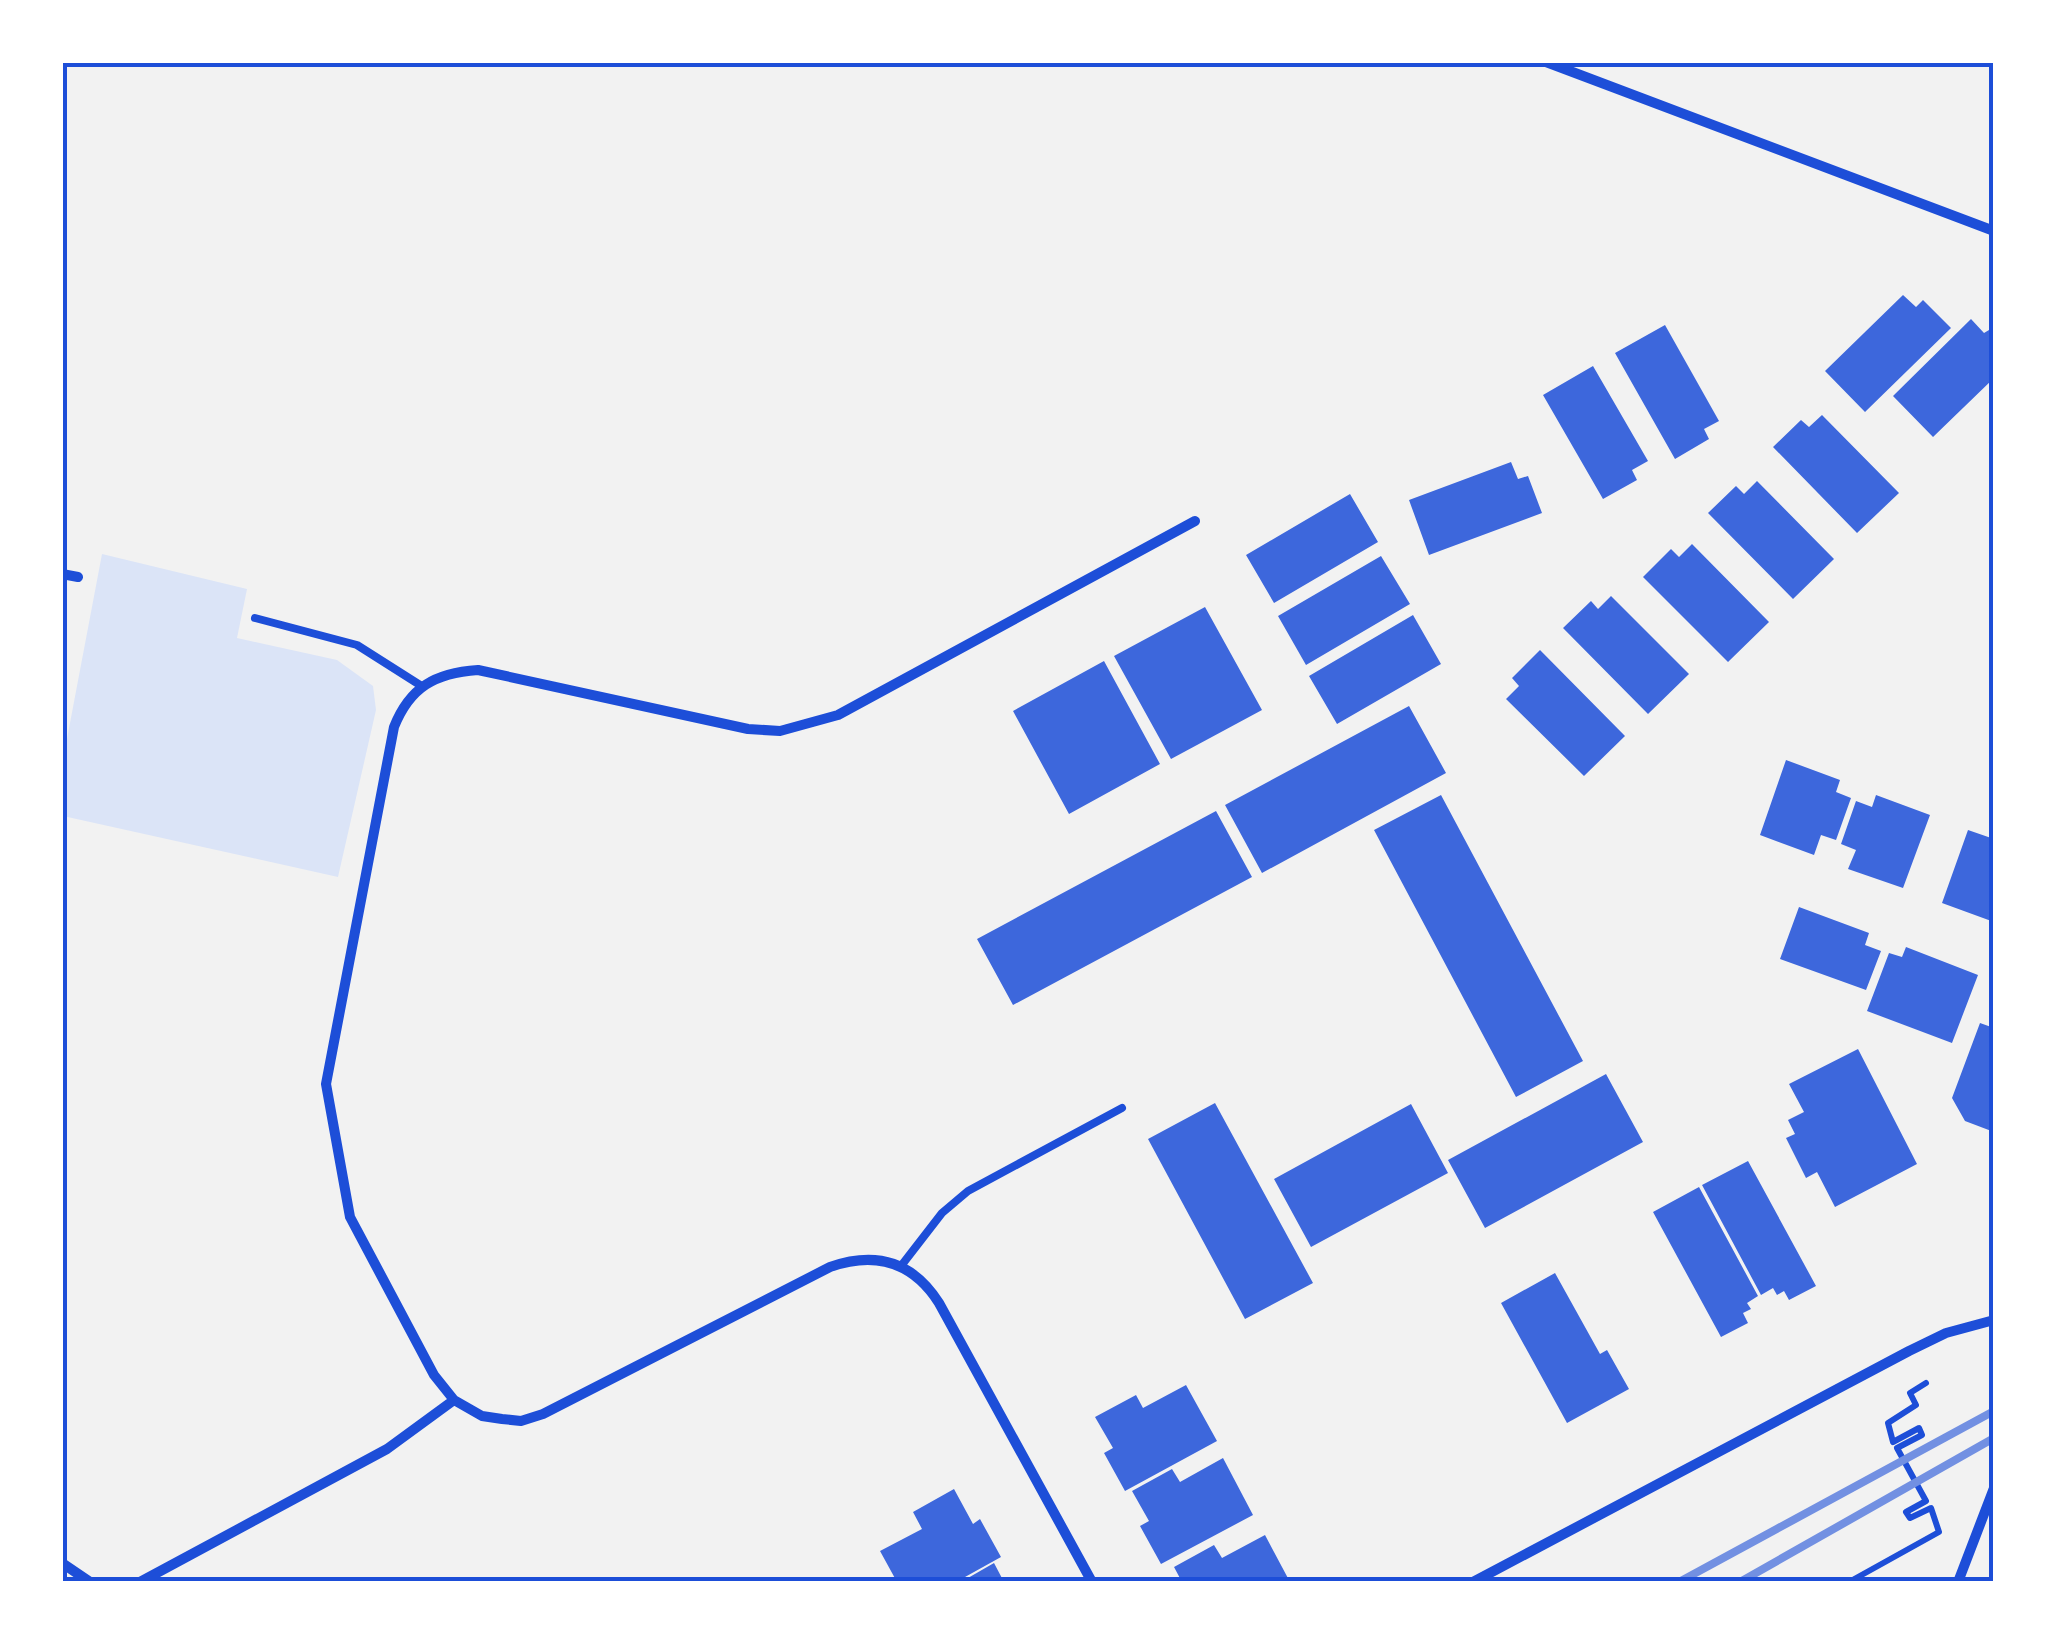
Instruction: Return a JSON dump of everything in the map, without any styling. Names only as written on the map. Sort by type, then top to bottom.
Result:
[{"type":"street","points":[[1546,62],[1994,231]]},
{"type":"street","points":[[1092,1582],[940,1303],[927,1284],[900,1266],[866,1258],[830,1267],[543,1414],[520,1421],[482,1416],[454,1400],[434,1375],[350,1217],[326,1099],[394,727],[420,685],[455,671],[478,670],[748,729],[780,731],[838,715],[1195,521]]},
{"type":"street","points":[[62,574],[78,577]]},
{"type":"street","points":[[1474,1582],[1946,1332],[1994,1320]]},
{"type":"street","points":[[140,1582],[387,1448],[454,1400]]},
{"type":"street","points":[[1958,1582],[1994,1488]]},
{"type":"street","points":[[62,1563],[90,1582]]},
{"type":"lane","points":[[255,618],[356,645],[420,685]]},
{"type":"lane","points":[[900,1266],[942,1213],[968,1191],[1122,1108]]},
{"type":"path","points":[[1849,1582],[1940,1532],[1931,1508],[1910,1518],[1906,1512],[1926,1501],[1897,1448],[1922,1434],[1919,1428],[1893,1442],[1887,1431],[1888,1423],[1916,1405],[1910,1393],[1926,1382]]},
{"type":"shaded area","points":[[102,554],[247,589],[237,638],[337,660],[373,686],[376,710],[338,877],[63,816],[63,760]]},
{"type":"building","points":[[1903,295],[1916,307],[1923,300],[1951,328],[1865,412],[1825,371]]},
{"type":"building","points":[[1971,319],[1984,333],[1994,327],[1994,378],[1933,437],[1893,396]]},
{"type":"building","points":[[1665,325],[1719,421],[1704,429],[1709,439],[1675,459],[1615,353]]},
{"type":"building","points":[[1593,366],[1648,461],[1632,470],[1637,480],[1603,499],[1543,395]]},
{"type":"building","points":[[1822,415],[1899,493],[1857,533],[1773,447],[1801,420],[1809,427]]},
{"type":"building","points":[[1511,462],[1518,479],[1528,476],[1542,513],[1429,555],[1409,500]]},
{"type":"building","points":[[1757,481],[1834,559],[1793,599],[1708,513],[1736,486],[1744,494]]},
{"type":"building","points":[[1350,494],[1378,542],[1274,603],[1246,555]]},
{"type":"building","points":[[1692,544],[1769,622],[1728,662],[1643,577],[1671,549],[1679,557]]},
{"type":"building","points":[[1381,556],[1410,604],[1306,665],[1278,616]]},
{"type":"building","points":[[1611,596],[1689,674],[1648,714],[1563,628],[1591,601],[1598,609]]},
{"type":"building","points":[[1205,607],[1262,710],[1171,759],[1114,656]]},
{"type":"building","points":[[1413,615],[1441,664],[1337,724],[1309,676]]},
{"type":"building","points":[[1540,650],[1625,736],[1584,776],[1506,699],[1519,686],[1512,678]]},
{"type":"building","points":[[1104,661],[1160,764],[1069,814],[1013,711]]},
{"type":"building","points":[[1409,706],[1446,773],[1262,873],[1225,805]]},
{"type":"building","points":[[1786,760],[1840,780],[1836,792],[1851,798],[1836,840],[1821,835],[1814,855],[1760,835]]},
{"type":"building","points":[[1441,795],[1583,1061],[1516,1097],[1374,830]]},
{"type":"building","points":[[1876,795],[1930,815],[1903,888],[1848,869],[1856,850],[1841,844],[1856,801],[1872,807]]},
{"type":"building","points":[[1216,811],[1252,877],[1013,1005],[977,939]]},
{"type":"building","points":[[1968,830],[1994,839],[1994,922],[1942,903]]},
{"type":"building","points":[[1799,907],[1869,933],[1865,945],[1881,951],[1866,990],[1780,959]]},
{"type":"building","points":[[1906,947],[1978,975],[1952,1043],[1867,1011],[1889,953],[1902,957]]},
{"type":"building","points":[[1980,1023],[1994,1028],[1994,1132],[1965,1121],[1952,1098]]},
{"type":"building","points":[[1858,1049],[1917,1164],[1835,1207],[1817,1172],[1806,1178],[1786,1138],[1795,1134],[1788,1120],[1804,1112],[1789,1084]]},
{"type":"building","points":[[1606,1074],[1643,1142],[1485,1228],[1448,1160]]},
{"type":"building","points":[[1215,1103],[1313,1283],[1245,1319],[1148,1139]]},
{"type":"building","points":[[1411,1104],[1448,1173],[1311,1247],[1274,1179]]},
{"type":"building","points":[[1748,1161],[1816,1286],[1789,1300],[1784,1291],[1777,1295],[1773,1288],[1761,1295],[1702,1185]]},
{"type":"building","points":[[1699,1187],[1758,1296],[1747,1303],[1751,1309],[1743,1313],[1748,1323],[1721,1337],[1653,1212]]},
{"type":"building","points":[[1555,1273],[1600,1354],[1607,1350],[1629,1389],[1567,1423],[1501,1303]]},
{"type":"building","points":[[1186,1385],[1217,1441],[1125,1491],[1104,1453],[1113,1448],[1095,1417],[1136,1395],[1143,1408]]},
{"type":"building","points":[[1223,1458],[1253,1515],[1161,1564],[1140,1526],[1149,1521],[1132,1491],[1172,1469],[1180,1482]]},
{"type":"building","points":[[954,1489],[973,1524],[980,1519],[1001,1557],[956,1582],[897,1582],[880,1551],[922,1529],[913,1512]]},
{"type":"building","points":[[1265,1535],[1290,1582],[1182,1582],[1174,1567],[1214,1545],[1222,1558]]},
{"type":"building","points":[[994,1563],[1004,1582],[961,1582]]},
{"type":"railway","points":[[1679,1582],[1994,1411]]},
{"type":"railway","points":[[1740,1582],[1994,1438]]}]
